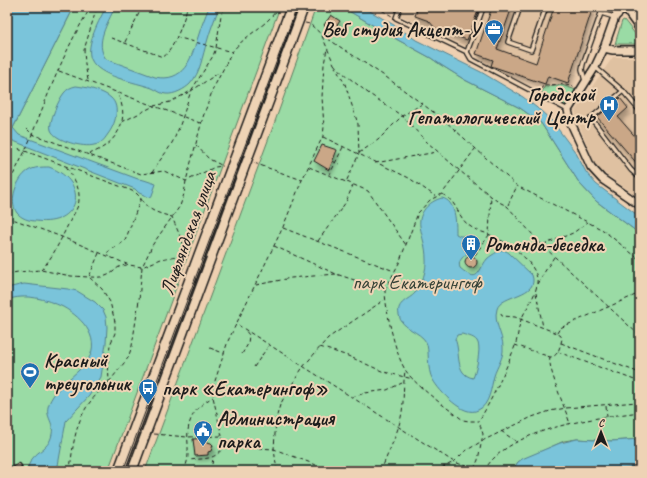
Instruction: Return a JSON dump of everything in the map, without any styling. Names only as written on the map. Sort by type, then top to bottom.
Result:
[{"type":"main road","name":"Лифляндская улица","points":[[119,471],[288,9]]},
{"type":"street","name":"Лифляндская улица","points":[[132,471],[304,7]]},
{"type":"street","points":[[640,29],[624,8],[615,17],[595,68],[568,110],[570,123],[591,167],[602,179],[640,205]]},
{"type":"street","points":[[604,48],[613,50],[640,50]]},
{"type":"lane","points":[[400,7],[396,18],[467,52],[471,59],[568,110]]},
{"type":"lane","points":[[467,52],[483,8],[479,7]]},
{"type":"lane","points":[[520,7],[508,42],[531,50],[546,7]]},
{"type":"lane","points":[[585,82],[582,64],[601,13],[615,17]]},
{"type":"lane","points":[[595,68],[623,91],[640,110]]},
{"type":"lane","points":[[623,91],[591,118],[640,178]]},
{"type":"lane","points":[[12,471],[19,466]]},
{"type":"path","points":[[7,187],[25,150],[58,70],[91,7]]},
{"type":"path","points":[[88,80],[84,50],[97,7]]},
{"type":"path","points":[[125,43],[142,7]]},
{"type":"path","points":[[111,38],[163,57],[167,55],[176,37],[187,7]]},
{"type":"path","points":[[152,174],[161,156],[168,149],[173,140],[191,91],[213,56],[216,48],[221,15],[225,7]]},
{"type":"path","points":[[70,471],[77,429],[81,418],[87,407],[128,358],[132,346],[142,267],[153,244],[180,206],[201,124],[213,89],[221,72],[238,44],[268,20],[277,7],[288,9]]},
{"type":"path","points":[[376,7],[396,18]]},
{"type":"path","points":[[305,22],[310,24],[322,35],[386,77],[444,120],[517,186],[588,222],[609,235],[640,260]]},
{"type":"path","points":[[322,35],[326,48],[345,84],[358,124],[359,154],[346,182]]},
{"type":"path","points":[[176,37],[232,52]]},
{"type":"path","points":[[211,471],[214,458],[224,446],[213,397],[214,384],[224,353],[283,227],[302,180],[323,136],[324,127],[322,97],[326,48]]},
{"type":"path","points":[[334,64],[338,69],[368,93],[402,116],[438,152],[460,171],[507,206],[554,257],[640,336]]},
{"type":"path","points":[[58,70],[88,80],[201,124]]},
{"type":"path","points":[[122,122],[154,106],[170,102],[221,72]]},
{"type":"path","points":[[538,94],[543,85],[561,84],[576,88]]},
{"type":"path","points":[[88,154],[98,151],[106,146],[114,137],[122,122],[122,102],[117,92]]},
{"type":"path","points":[[359,154],[378,140],[402,116],[422,104]]},
{"type":"path","points":[[27,129],[31,135],[141,174],[152,174],[164,171],[186,181]]},
{"type":"path","points":[[323,136],[375,163],[394,170],[409,178],[435,196]]},
{"type":"path","points":[[196,144],[209,159],[226,167]]},
{"type":"path","points":[[329,176],[343,146]]},
{"type":"path","points":[[19,148],[20,150],[25,150],[64,164],[136,193],[146,207],[172,217],[188,255]]},
{"type":"path","points":[[475,149],[442,194],[435,196],[418,213],[399,263],[385,290],[385,300],[390,327],[405,370],[414,380],[463,420],[479,422]]},
{"type":"path","points":[[375,163],[438,152]]},
{"type":"path","points":[[332,161],[339,164]]},
{"type":"path","points":[[253,163],[302,180]]},
{"type":"path","points":[[41,270],[50,260],[77,208],[79,198],[76,182],[64,164]]},
{"type":"path","points":[[186,181],[214,167],[222,165]]},
{"type":"path","points":[[308,167],[368,191],[406,245]]},
{"type":"path","points":[[318,241],[346,202],[353,185]]},
{"type":"path","points":[[507,206],[517,186]]},
{"type":"path","points":[[442,194],[453,202],[463,220],[470,227],[508,245],[530,263],[538,277],[536,292],[522,320],[515,345],[500,382],[479,422],[483,434],[478,460],[474,469]]},
{"type":"path","points":[[475,255],[489,235],[492,196]]},
{"type":"path","points":[[105,254],[126,241],[140,198]]},
{"type":"path","points":[[7,217],[62,237],[129,265]]},
{"type":"path","points":[[542,245],[569,235],[588,222]]},
{"type":"path","points":[[283,227],[395,271]]},
{"type":"path","points":[[274,246],[336,274],[385,290]]},
{"type":"path","points":[[89,277],[99,252]]},
{"type":"path","points":[[7,274],[41,270],[71,276],[101,278],[110,274],[119,266],[129,265],[142,267],[161,259],[188,255],[192,256]]},
{"type":"path","points":[[537,285],[554,257]]},
{"type":"path","points":[[255,285],[290,278],[336,274]]},
{"type":"path","points":[[89,277],[102,289],[110,302],[115,322],[115,333],[110,345],[108,360],[109,382]]},
{"type":"path","points":[[536,292],[543,327]]},
{"type":"path","points":[[557,333],[560,328],[640,293]]},
{"type":"path","points":[[277,471],[274,449],[276,419],[280,405],[303,367],[328,338],[385,300]]},
{"type":"path","points":[[501,313],[502,316],[515,317],[543,327],[557,333],[562,339],[558,351],[553,357],[515,345]]},
{"type":"path","points":[[237,324],[398,428],[454,462],[480,471]]},
{"type":"path","points":[[242,354],[248,344],[249,335],[245,329]]},
{"type":"path","points":[[561,343],[640,372]]},
{"type":"path","points":[[254,367],[269,345]]},
{"type":"path","points":[[319,347],[348,356],[384,372],[414,380]]},
{"type":"path","points":[[210,348],[224,353]]},
{"type":"path","points":[[558,351],[640,382]]},
{"type":"path","points":[[550,357],[548,361],[571,424]]},
{"type":"path","points":[[381,471],[398,428],[402,410],[405,370]]},
{"type":"path","points":[[352,398],[365,393],[387,390],[403,382]]},
{"type":"path","points":[[484,471],[488,463],[503,449],[532,435],[571,424],[639,412],[638,402],[640,387]]},
{"type":"path","points":[[183,471],[188,460],[187,437],[190,421],[193,414],[202,403],[213,397]]},
{"type":"path","points":[[435,471],[454,462],[464,452],[482,441],[532,417],[566,408],[638,402]]},
{"type":"path","points":[[606,405],[608,417]]},
{"type":"path","points":[[501,431],[517,442]]},
{"type":"path","points":[[152,433],[157,435],[187,437],[222,436]]},
{"type":"path","points":[[224,446],[274,449],[332,471]]},
{"type":"path","points":[[188,460],[214,458]]},
{"type":"shaded area","points":[[383,7],[593,7],[574,64],[572,64],[572,70],[568,83],[548,76],[545,84],[491,66],[475,55],[470,48]]},
{"type":"shaded area","name":"Городской Гепатологический Центр","points":[[613,57],[640,57],[640,198],[601,171],[594,162],[575,111]]},
{"type":"green space","points":[[74,7],[280,7],[108,471],[7,471],[7,140]]},
{"type":"green space","name":"парк Екатерингоф","points":[[316,7],[342,7],[431,58],[465,80],[520,108],[541,123],[580,184],[596,201],[640,234],[640,439],[612,441],[577,439],[564,441],[518,462],[512,471],[145,471]]},
{"type":"green space","points":[[624,20],[640,40],[640,44],[615,44],[622,21]]},
{"type":"green space","points":[[562,85],[576,90],[567,106],[541,93],[545,86]]},
{"type":"water","points":[[7,7],[74,7],[13,128],[19,135],[138,179],[156,184],[151,198],[139,193],[135,189],[16,142],[7,140]]},
{"type":"water","points":[[106,7],[115,7],[103,33],[101,46],[106,59],[155,77],[165,78],[180,73],[185,68],[209,7],[219,7],[199,69],[190,84],[176,93],[164,94],[152,88],[109,75],[95,65],[91,59],[90,47],[94,32]]},
{"type":"water","points":[[342,7],[363,7],[399,28],[416,40],[481,72],[523,97],[552,121],[576,153],[586,172],[596,184],[640,217],[640,234],[596,201],[580,184],[541,123],[520,108],[465,80],[431,58]]},
{"type":"water","points":[[76,86],[99,91],[111,98],[116,106],[115,121],[111,130],[99,144],[89,146],[70,143],[58,137],[51,130],[50,127],[52,117],[59,100],[66,90]]},
{"type":"water","points":[[49,167],[63,174],[71,183],[75,193],[75,202],[70,211],[62,217],[51,221],[33,221],[23,218],[14,208],[13,202],[17,184],[28,171]]},
{"type":"water","points":[[442,198],[447,200],[453,208],[456,234],[468,237],[475,242],[471,250],[462,258],[459,264],[460,268],[466,273],[474,276],[479,272],[488,258],[503,250],[509,253],[532,275],[533,282],[530,287],[525,291],[505,300],[497,309],[496,319],[503,342],[503,351],[494,376],[488,400],[482,408],[478,410],[472,411],[459,407],[452,402],[436,385],[431,375],[426,342],[420,335],[403,324],[399,315],[399,307],[418,290],[424,277],[426,254],[420,221],[425,208]],"holes":[[[462,334],[476,339],[479,346],[478,360],[473,378],[467,376],[463,372],[459,362],[455,339],[457,335]]]},
{"type":"water","points":[[24,284],[77,291],[95,302],[103,310],[106,317],[106,343],[101,377],[89,396],[66,421],[57,471],[27,471],[32,459],[44,448],[50,440],[52,434],[52,425],[48,413],[49,403],[60,387],[85,364],[90,355],[92,339],[89,331],[78,317],[63,307],[50,302],[28,297],[7,300],[7,288]]},
{"type":"water","points":[[577,439],[612,441],[640,439],[640,465],[624,468],[512,471],[522,459],[560,443]]},
{"type":"building","points":[[418,7],[466,7],[478,11],[467,40],[435,28],[429,21],[415,16]]},
{"type":"building","points":[[492,7],[512,7],[497,49],[536,63],[554,7],[593,7],[568,83],[548,76],[545,84],[491,66],[493,60],[476,54]]},
{"type":"building","points":[[331,15],[340,21],[333,31],[324,25]]},
{"type":"building","points":[[620,98],[628,108],[618,117],[640,142],[640,167],[597,117]]},
{"type":"building","points":[[322,145],[337,150],[329,170],[314,161]]},
{"type":"building","name":"Ротонда-беседка","points":[[471,256],[475,258],[477,262],[475,266],[471,268],[467,266],[465,262],[467,258]]},
{"type":"building","name":"Администрация парка","points":[[207,438],[207,442],[213,445],[211,451],[208,452],[208,455],[195,456],[193,439]]},
{"type":"tram line","points":[[123,471],[297,7]]},
{"type":"place","name":"Веб студия Акцепт-У","points":[[494,46]]},
{"type":"place","name":"Городской Гепатологический Центр","points":[[609,122]]},
{"type":"place","name":"Ротонда-беседка","points":[[471,261]]},
{"type":"place","name":"Красный треугольник","points":[[30,389]]},
{"type":"place","name":"парк «Екатерингоф»","points":[[148,405]]},
{"type":"place","name":"Администрация парка","points":[[203,447]]}]
